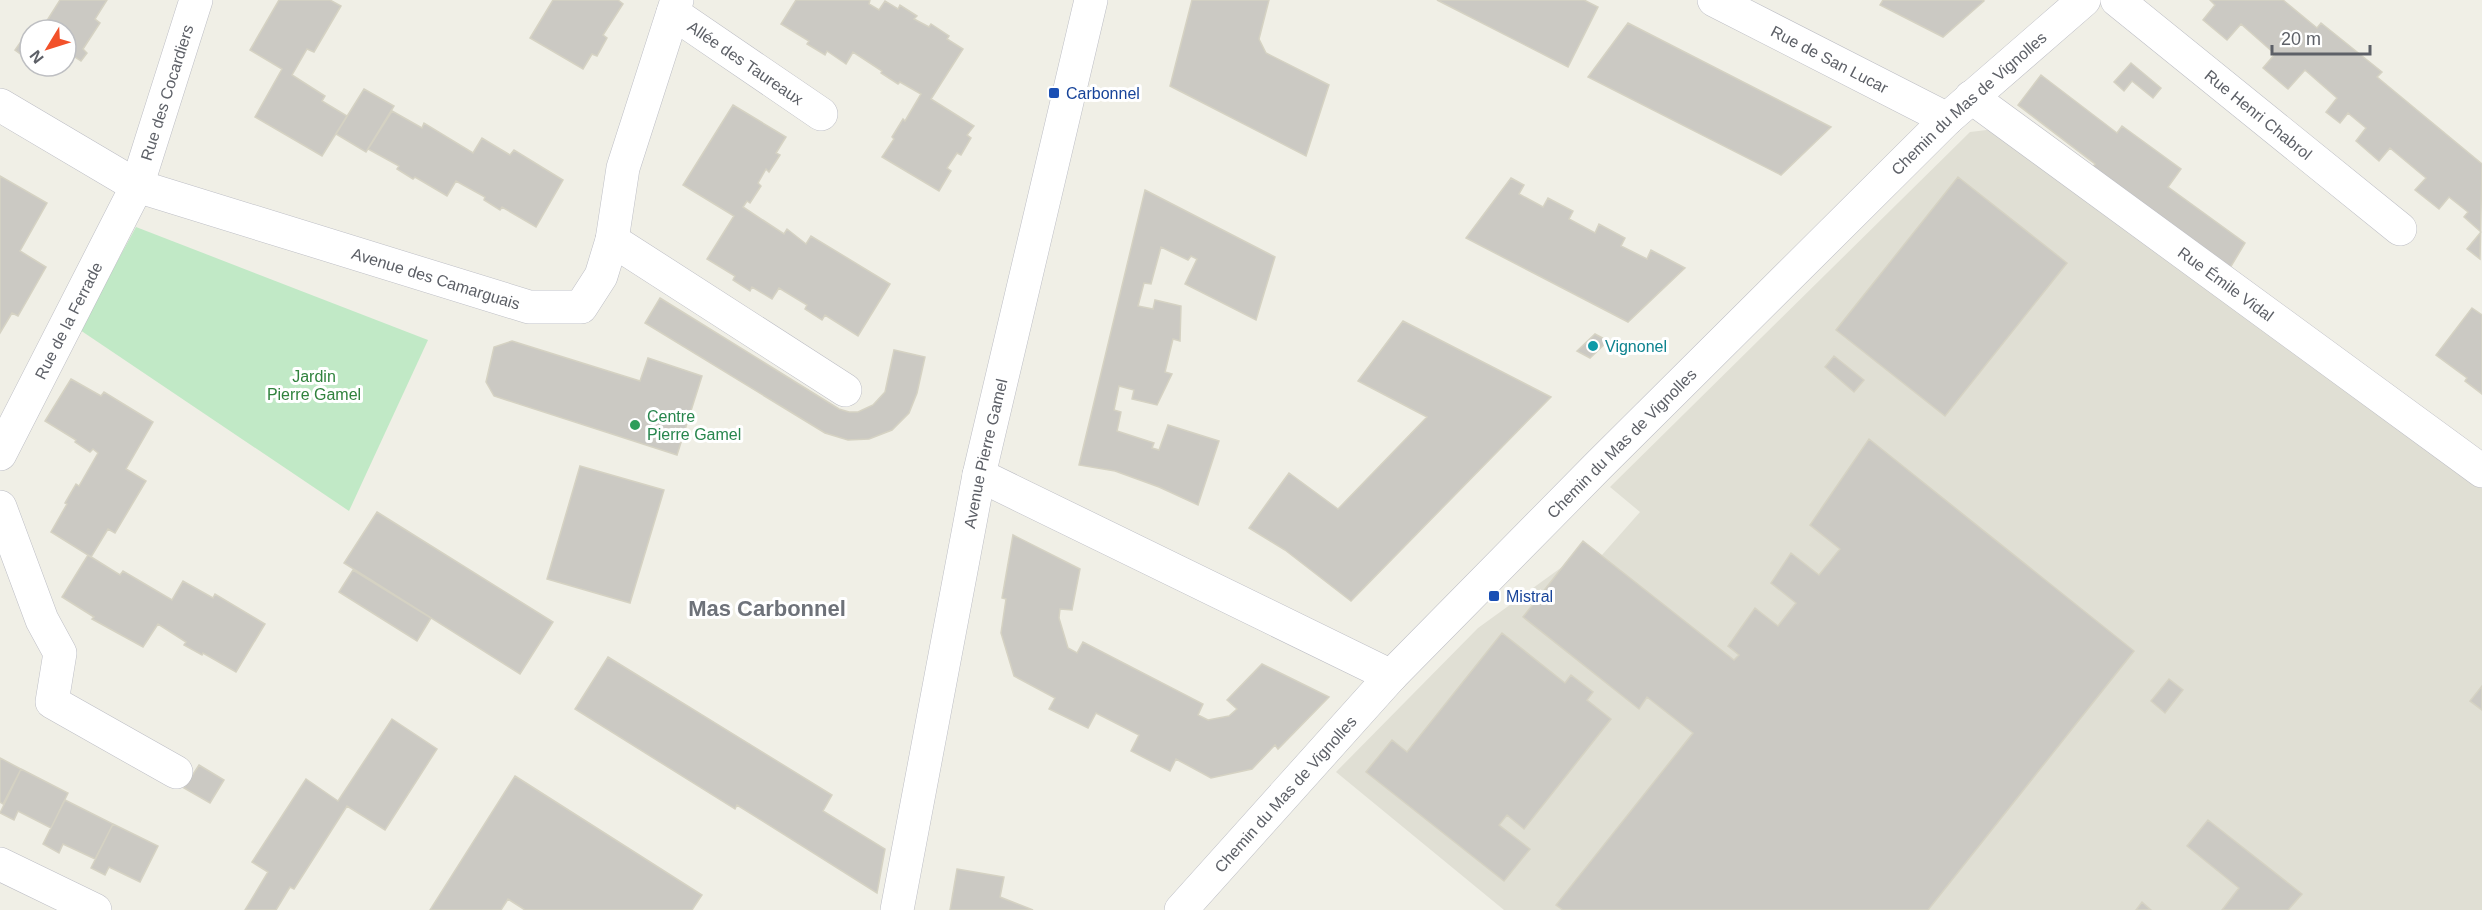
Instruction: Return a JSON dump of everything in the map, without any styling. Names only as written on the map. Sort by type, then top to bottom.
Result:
[{"type":"street","name":"Rue des Cocardiers","points":[[137,186],[196,0]]},
{"type":"street","name":"Avenue Pierre Gamel","points":[[897,910],[979,475],[1091,0]]},
{"type":"street","name":"Rue de San Lucar","points":[[1714,0],[1947,119]]},
{"type":"street","name":"Chemin du Mas de Vignolles","points":[[1181,910],[1391,676],[1599,465],[1947,119],[2084,0]]},
{"type":"street","name":"Rue Henri Chabrol","points":[[2117,0],[2400,229]]},
{"type":"street","name":"Avenue des Camarguais","points":[[0,105],[137,186],[528,307],[581,307],[601,276],[612,240],[623,168],[675,6]]},
{"type":"street","name":"Allée des Taureaux","points":[[675,6],[821,114]]},
{"type":"street","name":"Rue Émile Vidal","points":[[1971,97],[2482,471]]},
{"type":"street","name":"Rue de la Ferrade","points":[[0,454],[137,186]]},
{"type":"street","points":[[612,240],[845,390]]},
{"type":"street","points":[[979,475],[1391,676]]},
{"type":"street","points":[[0,507],[42,620],[60,652],[52,702],[176,772]]},
{"type":"street","points":[[0,864],[95,910]]},
{"type":"shaded area","points":[[1995,129],[2482,483],[2482,910],[1504,910],[1336,772],[1478,628],[1562,567],[1583,541],[1602,555],[1640,512],[1610,487],[1970,132]]},
{"type":"green space","name":"Jardin Pierre Gamel","points":[[136,227],[428,340],[349,511],[80,330]]},
{"type":"building","points":[[60,0],[107,0],[95,19],[100,23],[83,49],[87,53],[81,61],[78,59],[78,18],[49,18]]},
{"type":"building","points":[[279,0],[330,0],[341,6],[314,52],[307,49],[292,75],[325,96],[322,101],[347,116],[322,156],[255,117],[282,69],[250,50]]},
{"type":"building","points":[[553,0],[618,0],[623,4],[603,35],[607,38],[597,56],[592,54],[583,69],[530,38]]},
{"type":"building","points":[[796,0],[870,0],[869,4],[879,10],[885,1],[898,9],[900,5],[917,16],[914,19],[929,27],[931,24],[949,36],[947,39],[963,49],[931,99],[974,126],[967,135],[971,138],[961,155],[957,153],[947,168],[951,171],[939,191],[882,157],[903,119],[905,121],[921,94],[900,82],[898,84],[853,52],[846,64],[827,51],[825,55],[807,44],[809,41],[781,24]]},
{"type":"building","points":[[1192,0],[1269,0],[1259,39],[1266,53],[1329,85],[1306,156],[1170,86]]},
{"type":"building","points":[[1437,0],[1584,0],[1598,7],[1568,67]]},
{"type":"building","points":[[1883,0],[1984,1],[1943,37],[1880,5]]},
{"type":"building","points":[[2210,0],[2283,0],[2317,28],[2321,23],[2382,72],[2377,77],[2482,164],[2481,232],[2464,217],[2468,212],[2449,197],[2439,209],[2415,190],[2426,178],[2390,148],[2379,161],[2356,141],[2366,128],[2348,113],[2340,123],[2326,112],[2337,98],[2305,70],[2288,89],[2263,68],[2275,54],[2241,24],[2227,40],[2203,20],[2215,5]]},
{"type":"building","points":[[1628,23],[1831,127],[1781,175],[1588,77]]},
{"type":"building","points":[[2131,63],[2161,88],[2153,98],[2132,81],[2124,91],[2114,82]]},
{"type":"building","points":[[2041,75],[2117,133],[2122,126],[2181,169],[2168,187],[2245,243],[2230,268],[2092,168],[2095,164],[2018,105]]},
{"type":"building","points":[[364,89],[394,106],[366,152],[336,134]]},
{"type":"building","points":[[733,105],[786,137],[776,153],[780,155],[769,172],[766,169],[758,183],[761,186],[750,203],[747,201],[743,207],[784,234],[787,229],[806,244],[811,236],[890,284],[858,336],[825,315],[822,320],[805,309],[807,305],[779,288],[772,299],[752,287],[750,291],[733,280],[735,276],[707,259],[734,216],[683,185]]},
{"type":"building","points":[[392,111],[422,128],[424,123],[473,153],[482,138],[510,155],[514,150],[563,180],[536,227],[502,207],[500,210],[484,200],[485,197],[456,181],[447,196],[415,177],[413,179],[397,169],[399,166],[368,149]]},
{"type":"building","points":[[0,176],[47,203],[20,251],[46,267],[18,316],[12,313],[0,333]]},
{"type":"building","points":[[1958,177],[2067,263],[1945,416],[1836,330]]},
{"type":"building","points":[[1511,178],[1524,185],[1519,194],[1543,207],[1548,198],[1573,211],[1569,219],[1595,233],[1599,224],[1625,238],[1621,246],[1647,259],[1651,250],[1685,268],[1628,322],[1466,238]]},
{"type":"building","points":[[1145,190],[1275,257],[1256,320],[1185,284],[1197,259],[1191,256],[1188,260],[1161,247],[1151,284],[1144,283],[1138,306],[1153,309],[1155,300],[1181,306],[1180,341],[1173,339],[1165,372],[1172,374],[1157,405],[1132,399],[1134,390],[1119,386],[1114,410],[1121,412],[1117,431],[1154,443],[1152,448],[1159,450],[1168,425],[1219,441],[1198,505],[1159,487],[1115,471],[1079,465]]},
{"type":"building","points":[[2481,233],[2480,259],[2467,249]]},
{"type":"building","points":[[660,298],[839,409],[849,412],[858,412],[873,405],[885,392],[894,350],[925,357],[917,393],[909,413],[892,430],[869,439],[848,440],[825,433],[645,323]]},
{"type":"building","points":[[2472,308],[2482,315],[2482,394],[2465,381],[2467,378],[2436,355]]},
{"type":"building","points":[[1403,321],[1551,397],[1351,601],[1285,550],[1249,528],[1289,473],[1338,509],[1427,417],[1358,381]]},
{"type":"building","name":"Vignonel","points":[[1595,334],[1608,341],[1590,358],[1577,351]]},
{"type":"building","name":"Centre Pierre Gamel","points":[[512,341],[640,381],[648,358],[702,376],[677,455],[494,396],[486,382],[494,347]]},
{"type":"building","points":[[1834,356],[1864,380],[1854,392],[1825,367]]},
{"type":"building","points":[[71,379],[101,396],[104,392],[153,422],[126,469],[146,481],[115,533],[108,529],[91,557],[51,532],[76,484],[79,486],[98,453],[93,449],[90,452],[75,442],[76,440],[45,421]]},
{"type":"building","points":[[1869,439],[2134,651],[1928,910],[1563,910],[1556,905],[1693,733],[1647,697],[1639,709],[1523,617],[1583,541],[1734,660],[1739,655],[1728,646],[1755,608],[1778,626],[1796,603],[1771,583],[1791,553],[1819,575],[1840,549],[1810,525]]},
{"type":"building","points":[[580,466],[664,490],[630,603],[547,579]]},
{"type":"building","points":[[377,512],[553,622],[520,674],[344,563]]},
{"type":"building","points":[[1013,535],[1080,569],[1072,610],[1060,609],[1059,618],[1068,648],[1077,653],[1083,642],[1203,704],[1198,715],[1208,720],[1229,716],[1237,709],[1227,700],[1262,664],[1329,697],[1278,749],[1275,745],[1252,769],[1211,778],[1176,759],[1170,771],[1131,751],[1139,735],[1096,713],[1088,728],[1049,709],[1055,698],[1014,676],[1001,633],[1006,599],[1002,598]]},
{"type":"building","points":[[88,555],[120,575],[123,571],[172,600],[183,581],[213,598],[215,594],[265,624],[236,672],[184,645],[186,642],[158,624],[143,647],[92,619],[94,617],[62,597]]},
{"type":"building","points":[[353,570],[431,618],[417,641],[339,592]]},
{"type":"building","points":[[1502,633],[1565,683],[1571,675],[1593,692],[1587,700],[1611,719],[1524,829],[1507,815],[1499,825],[1530,849],[1504,881],[1366,772],[1392,740],[1407,752]]},
{"type":"building","points":[[608,657],[832,795],[823,811],[885,849],[877,893],[737,805],[735,809],[575,709]]},
{"type":"building","points":[[2169,679],[2183,690],[2165,713],[2151,701]]},
{"type":"building","points":[[2482,686],[2482,710],[2470,701]]},
{"type":"building","points":[[392,719],[437,749],[385,830],[347,806],[294,889],[290,887],[276,910],[245,910],[268,872],[252,862],[306,779],[338,801]]},
{"type":"building","points":[[0,758],[21,769],[3,804],[0,802]]},
{"type":"building","points":[[199,765],[224,780],[210,803],[184,788]]},
{"type":"building","points":[[21,769],[68,793],[51,828],[18,811],[14,820],[0,813]]},
{"type":"building","points":[[515,776],[702,895],[692,910],[525,910],[508,899],[501,910],[430,910]]},
{"type":"building","points":[[65,800],[113,824],[95,859],[63,844],[59,853],[43,844]]},
{"type":"building","points":[[2208,820],[2302,894],[2288,910],[2222,910],[2239,888],[2187,846]]},
{"type":"building","points":[[113,824],[158,846],[140,882],[109,867],[105,875],[91,868]]},
{"type":"building","points":[[957,869],[1004,877],[1000,897],[1033,910],[950,910]]},
{"type":"building","points":[[2142,902],[2151,910],[2136,910]]},
{"type":"place","name":"Carbonnel","points":[[1054,93]]},
{"type":"place","name":"Vignonel","points":[[1593,346]]},
{"type":"place","name":"Centre Pierre Gamel","points":[[635,425]]},
{"type":"place","name":"Mistral","points":[[1494,596]]},
{"type":"district","name":"Mas Carbonnel","points":[[767,608]]}]
